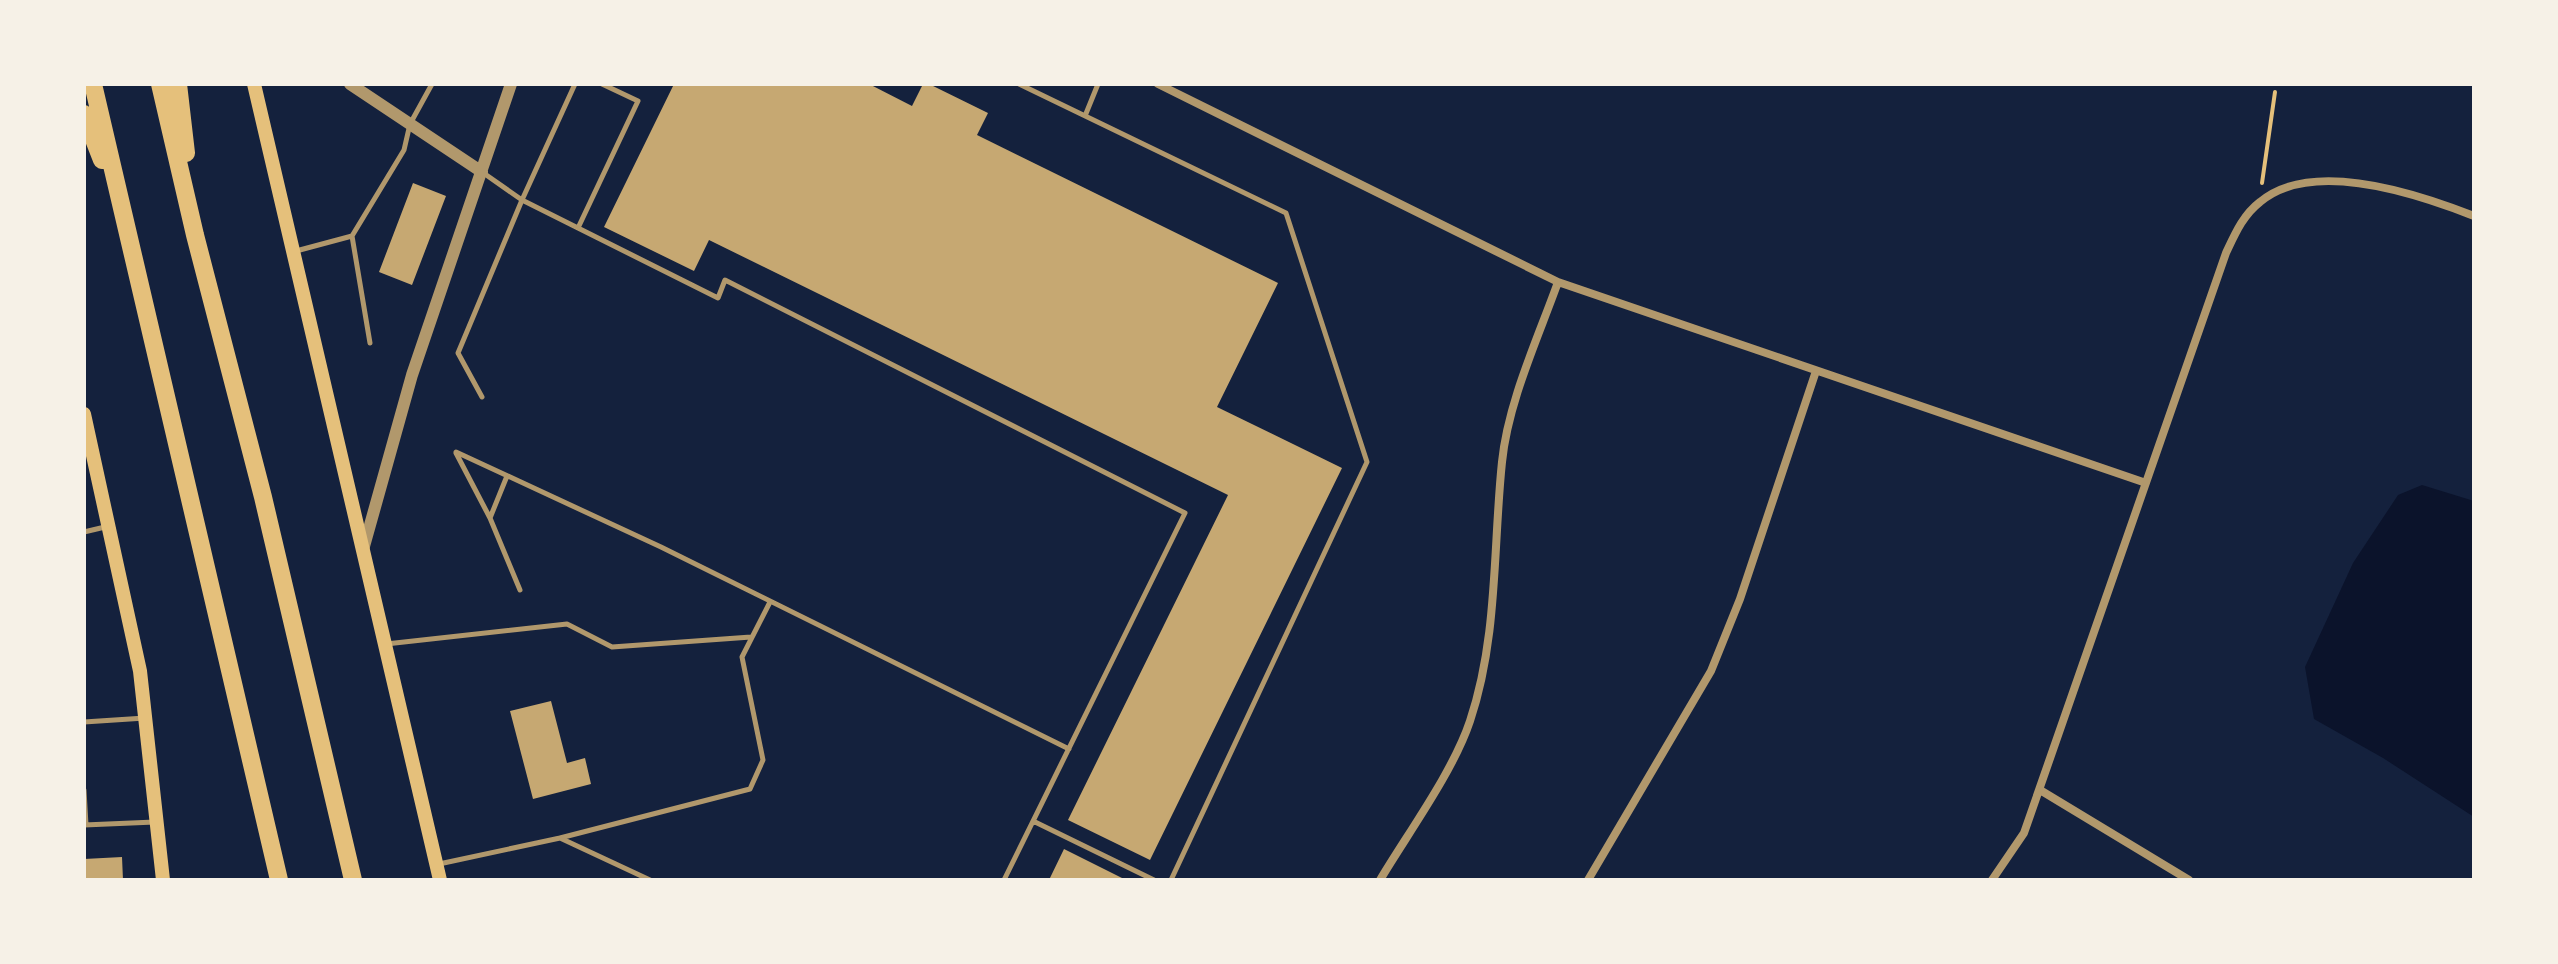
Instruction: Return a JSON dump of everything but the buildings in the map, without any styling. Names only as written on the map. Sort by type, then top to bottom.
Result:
[{"type":"highway","points":[[93,84],[279,880]]},
{"type":"highway","points":[[160,84],[195,235],[263,497],[353,880]]},
{"type":"highway","points":[[178,84],[195,235]]},
{"type":"highway","points":[[84,114],[125,222]]},
{"type":"main road","points":[[254,84],[438,874]]},
{"type":"main road","points":[[84,414],[140,671],[163,880]]},
{"type":"street","points":[[350,84],[482,172]]},
{"type":"street","points":[[363,550],[412,375],[511,84]]},
{"type":"street","points":[[1158,84],[1558,282],[2146,483]]},
{"type":"street","points":[[1992,880],[2024,833],[2226,253],[2242,220],[2260,201],[2282,190],[2331,180],[2384,187],[2474,216]]},
{"type":"street","points":[[1380,880],[1452,760],[1469,724],[1488,646],[1502,461],[1509,427],[1558,282]]},
{"type":"street","points":[[1588,880],[1711,671],[1740,599],[1816,371]]},
{"type":"street","points":[[2040,790],[2189,880]]},
{"type":"lane","points":[[482,397],[458,353],[575,84]]},
{"type":"lane","points":[[578,228],[638,101],[602,84]]},
{"type":"lane","points":[[1019,84],[1286,213],[1367,462],[1171,880]]},
{"type":"lane","points":[[1085,116],[1098,84]]},
{"type":"lane","points":[[370,343],[352,236],[404,150],[410,124],[428,85]]},
{"type":"lane","points":[[482,172],[522,200],[718,298],[725,280],[1185,513],[1004,880]]},
{"type":"lane","points":[[294,251],[352,236]]},
{"type":"lane","points":[[520,590],[490,518],[456,452],[613,524],[1069,749]]},
{"type":"lane","points":[[490,518],[507,476]]},
{"type":"lane","points":[[84,532],[110,526]]},
{"type":"lane","points":[[438,874],[560,838],[750,789],[763,760],[742,657],[770,602]]},
{"type":"lane","points":[[385,644],[567,624],[612,647],[751,637]]},
{"type":"lane","points":[[84,722],[146,718]]},
{"type":"lane","points":[[84,790],[85,825],[157,822]]},
{"type":"lane","points":[[1033,821],[1154,880]]},
{"type":"lane","points":[[560,838],[650,880]]},
{"type":"path","points":[[2260,201],[2275,92]]},
{"type":"water","points":[[2422,485],[2474,501],[2474,817],[2383,758],[2314,719],[2305,667],[2353,563],[2398,495]]}]
